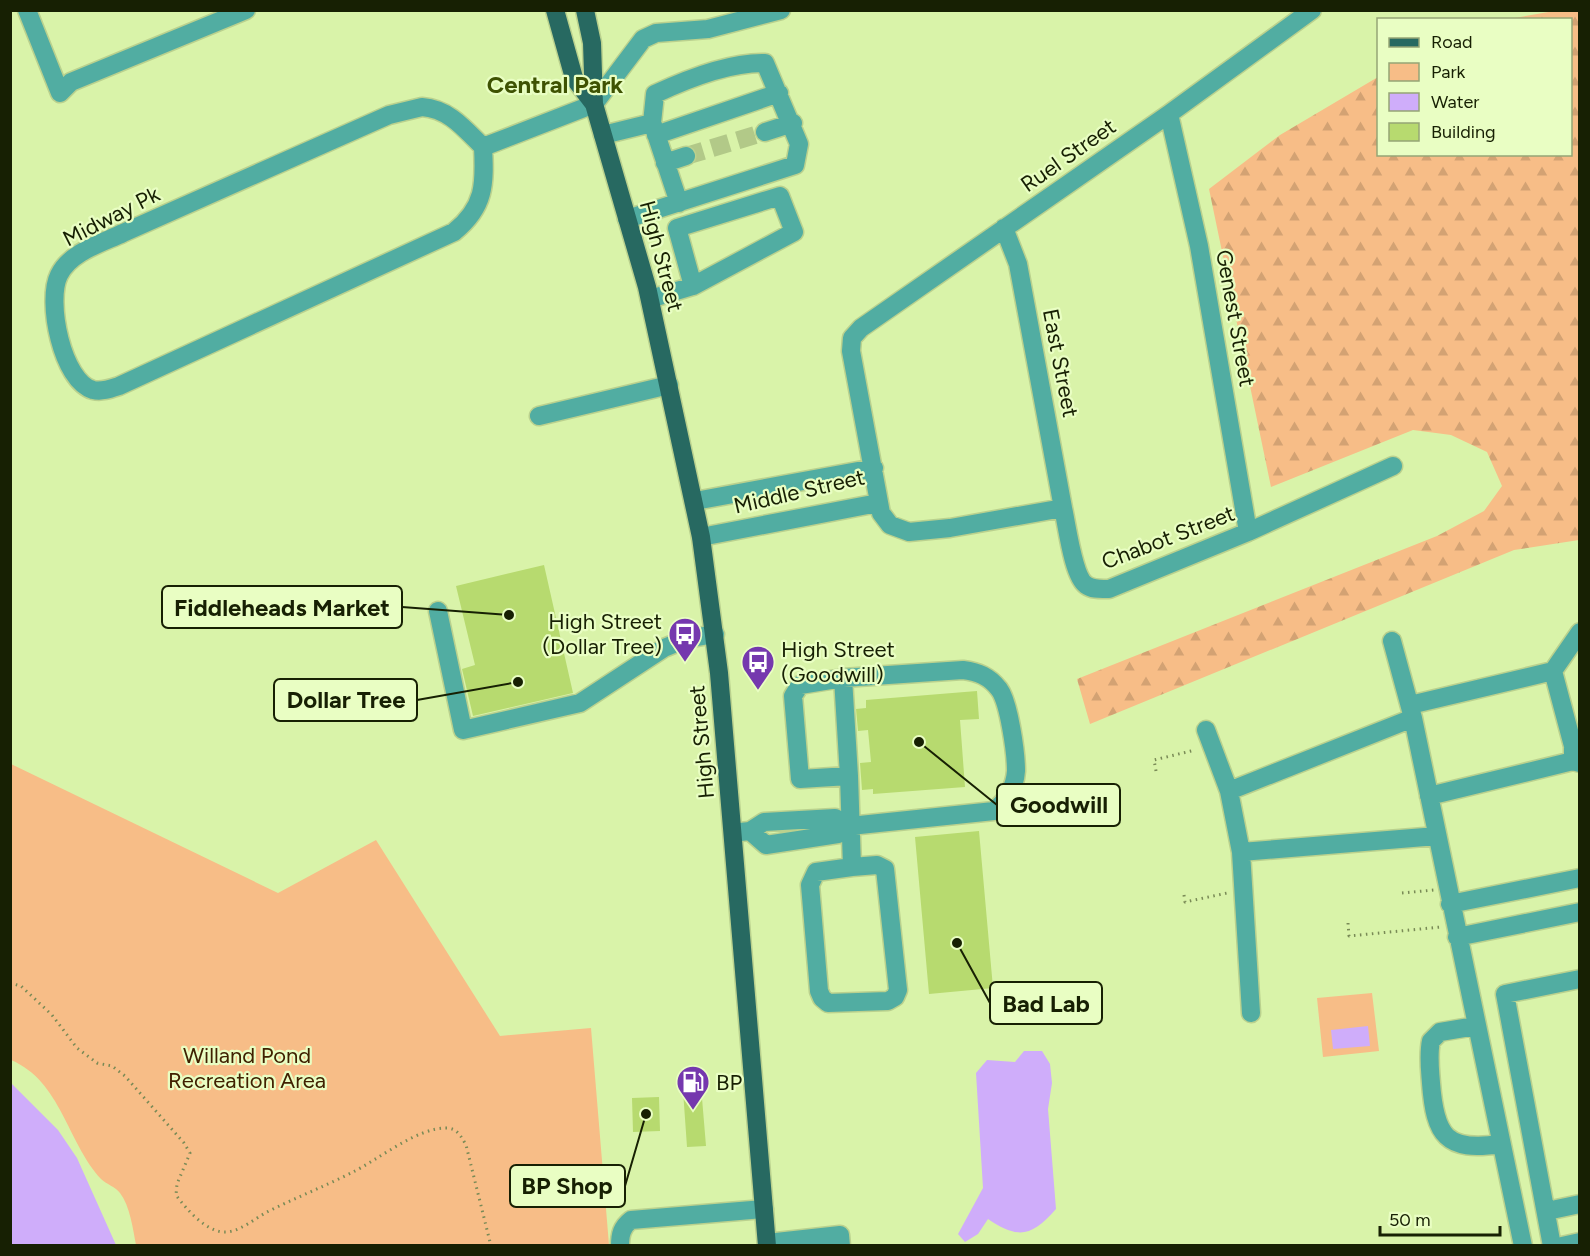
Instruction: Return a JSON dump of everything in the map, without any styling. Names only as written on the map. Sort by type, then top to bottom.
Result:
[{"type":"main road","name":"High Street","points":[[555,10],[574,78],[594,104]]},
{"type":"main road","name":"High Street","points":[[585,10],[592,43],[594,104],[650,299],[701,537],[742,832],[767,1244]]},
{"type":"street","points":[[27,10],[60,93],[71,82],[246,10]]},
{"type":"street","points":[[483,147],[594,104],[643,39],[656,33],[708,29],[731,16],[781,10]]},
{"type":"street","name":"Ruel Street","points":[[852,339],[861,328],[1169,114],[1312,10]]},
{"type":"street","points":[[627,219],[679,203],[795,165],[799,144],[793,123],[765,63],[745,62],[655,94],[654,129],[679,203]]},
{"type":"street","points":[[603,135],[654,129],[779,93]]},
{"type":"street","name":"Midway Pk","points":[[436,108],[449,114],[483,147],[483,190],[478,206],[469,220],[454,232],[119,386],[103,391],[91,389],[80,383],[71,372],[59,333],[55,289],[59,275],[68,263],[83,252],[406,110],[436,108]]},
{"type":"street","name":"Genest Street","points":[[1169,114],[1199,246],[1248,532]]},
{"type":"street","points":[[765,132],[793,123]]},
{"type":"street","points":[[665,163],[686,156]]},
{"type":"street","points":[[650,299],[693,286],[794,232],[780,196],[677,228],[693,286]]},
{"type":"street","name":"East Street","points":[[1004,228],[1018,264],[1063,508]]},
{"type":"street","name":"Middle Street","points":[[701,537],[879,503],[850,351],[852,339]]},
{"type":"street","points":[[539,416],[669,385]]},
{"type":"street","name":"Chabot Street","points":[[1063,508],[1078,575],[1085,585],[1097,589],[1109,588],[1248,532],[1393,466]]},
{"type":"street","name":"Middle Street","points":[[695,501],[874,468]]},
{"type":"street","points":[[879,503],[881,513],[890,525],[909,532],[950,528],[1063,508]]},
{"type":"street","points":[[438,611],[464,730],[580,703],[664,648],[686,639],[715,634]]},
{"type":"street","points":[[1229,791],[1411,711],[1553,671],[1580,632]]},
{"type":"street","points":[[1392,641],[1411,711],[1522,1245]]},
{"type":"street","points":[[742,832],[764,822],[835,818],[850,826],[994,811],[1005,801],[1016,771],[1006,706],[1000,691],[979,672],[963,670],[843,678],[809,682],[800,686],[793,696],[800,779],[849,776]]},
{"type":"street","points":[[1429,796],[1576,762],[1553,671]]},
{"type":"street","points":[[843,678],[852,867]]},
{"type":"street","points":[[1209,738],[1229,791],[1241,852],[1251,1013]]},
{"type":"street","points":[[1241,852],[1437,836]]},
{"type":"street","points":[[877,865],[885,868],[898,990],[896,997],[888,1000],[828,1003],[819,991],[810,885],[816,872],[852,867],[877,865]]},
{"type":"street","points":[[1449,896],[1580,878]]},
{"type":"street","points":[[1456,932],[1580,912]]},
{"type":"street","points":[[1552,1245],[1505,994],[1580,979]]},
{"type":"street","points":[[1476,1026],[1440,1032],[1431,1041],[1434,1114],[1444,1132],[1457,1144],[1474,1148],[1500,1144]]},
{"type":"street","points":[[1547,1210],[1580,1204]]},
{"type":"street","points":[[620,1245],[620,1235],[624,1225],[631,1220],[764,1209]]},
{"type":"street","points":[[767,1244],[840,1235],[841,1245]]},
{"type":"street","points":[[1562,1245],[1580,1242]]},
{"type":"path","points":[[1156,771],[1154,760],[1209,738]]},
{"type":"path","points":[[1184,895],[1185,902],[1244,889]]},
{"type":"path","points":[[1402,893],[1449,896]]},
{"type":"path","points":[[1347,923],[1349,936],[1456,932]]},
{"type":"path","points":[[10,983],[21,986],[52,1015],[77,1048],[97,1063],[112,1066],[125,1076],[184,1143],[190,1153],[177,1184],[176,1195],[195,1216],[210,1227],[224,1233],[236,1230],[380,1158],[409,1140],[448,1128],[459,1133],[466,1145],[491,1245]]},
{"type":"green space","points":[[1560,10],[1580,11],[1579,540],[1514,550],[1090,724],[1077,679],[1437,536],[1484,511],[1502,486],[1487,452],[1451,435],[1413,430],[1271,487],[1209,189],[1280,135],[1377,78],[1377,156],[1572,156],[1572,18],[1515,18]]},
{"type":"green space","name":"Willand Pond Recreation Area","points":[[11,764],[278,893],[376,840],[500,1036],[591,1028],[609,1245],[136,1245],[129,1211],[120,1193],[101,1179],[89,1164],[62,1114],[41,1082],[28,1070],[11,1060]]},
{"type":"green space","points":[[1372,993],[1379,1051],[1323,1057],[1317,998]]},
{"type":"water","points":[[1368,1026],[1370,1046],[1333,1049],[1331,1030]]},
{"type":"water","points":[[1024,1051],[1042,1051],[1050,1064],[1052,1083],[1048,1109],[1056,1209],[1040,1225],[1025,1232],[1008,1230],[988,1219],[978,1234],[965,1242],[958,1234],[983,1188],[976,1073],[987,1060],[1015,1062]]},
{"type":"water","points":[[10,1082],[58,1130],[77,1158],[116,1245],[11,1245]]},
{"type":"building","points":[[544,565],[573,693],[473,716],[462,669],[475,665],[456,586]]},
{"type":"building","points":[[977,691],[979,719],[960,720],[965,787],[873,794],[873,789],[862,790],[860,763],[871,762],[868,730],[858,731],[856,709],[866,708],[866,700]]},
{"type":"building","points":[[979,831],[993,988],[929,994],[915,837]]},
{"type":"building","points":[[700,1074],[706,1146],[687,1147],[682,1076]]},
{"type":"building","points":[[659,1097],[660,1131],[633,1132],[632,1098]]},
{"type":"tunnel","points":[[686,156],[765,132]]},
{"type":"place","name":"Fiddleheads Market","points":[[509,615]]},
{"type":"place","name":"High Street (Dollar Tree)","points":[[685,663]]},
{"type":"place","name":"Dollar Tree","points":[[518,682]]},
{"type":"place","name":"High Street (Goodwill)","points":[[758,691]]},
{"type":"place","name":"Goodwill","points":[[919,742]]},
{"type":"place","name":"Bad Lab","points":[[957,943]]},
{"type":"place","name":"BP","points":[[693,1111]]},
{"type":"place","name":"BP Shop","points":[[646,1114]]},
{"type":"district","name":"Central Park","points":[[555,85]]}]
